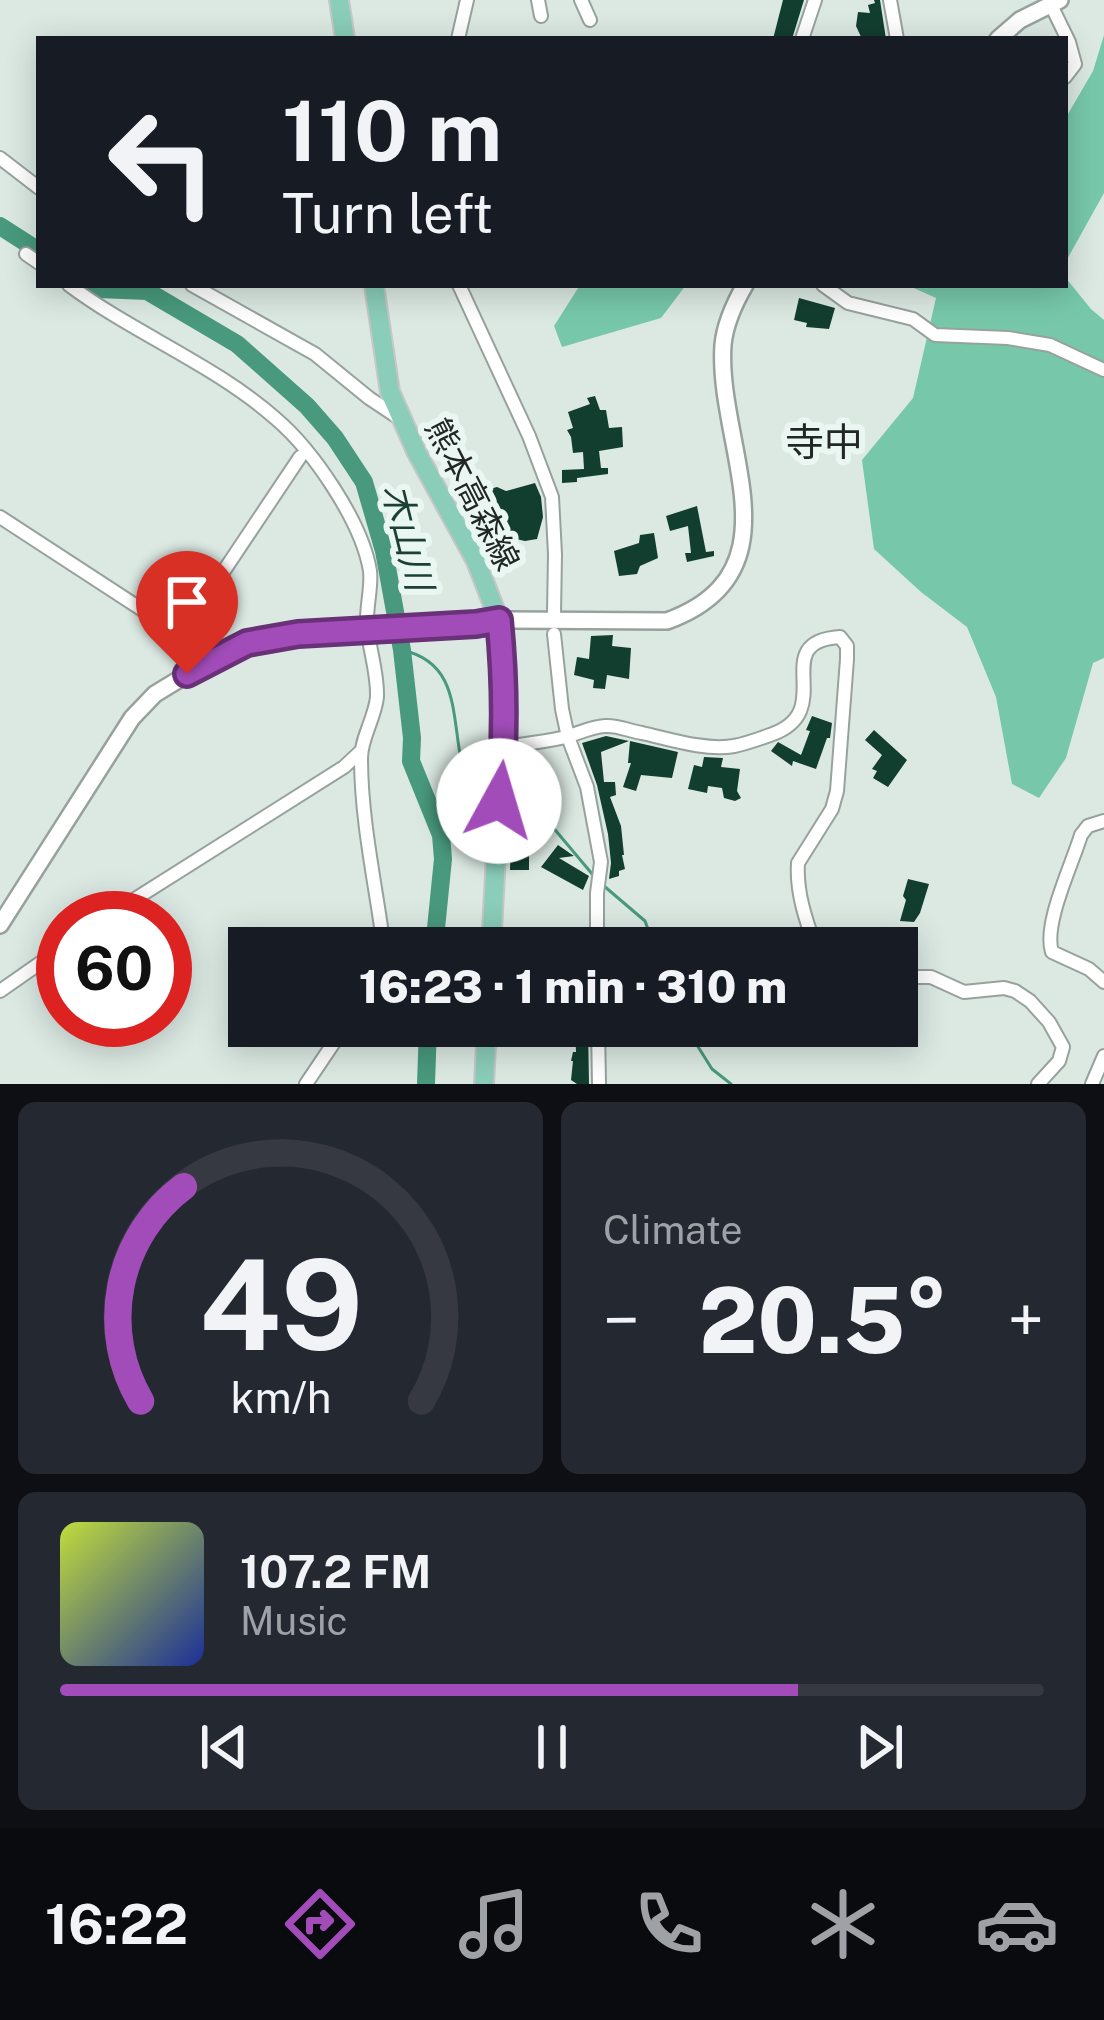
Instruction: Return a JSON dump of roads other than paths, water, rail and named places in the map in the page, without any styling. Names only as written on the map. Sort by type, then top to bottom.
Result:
[{"type":"main road","name":"熊本高森線","points":[[374,288],[390,392],[476,561],[499,620],[505,747],[492,927]]},
{"type":"main road","points":[[484,1084],[486,1047]]},
{"type":"street","points":[[459,36],[466,0]]},
{"type":"street","points":[[538,0],[541,16]]},
{"type":"street","points":[[581,0],[590,20]]},
{"type":"street","points":[[803,36],[815,0]]},
{"type":"street","points":[[890,0],[896,36]]},
{"type":"street","points":[[1001,36],[1020,20],[1056,2],[1067,36]]},
{"type":"street","points":[[1068,39],[1075,64],[1068,73]]},
{"type":"street","points":[[0,158],[36,186]]},
{"type":"street","points":[[26,254],[36,261]]},
{"type":"street","points":[[74,288],[275,417],[323,471],[349,515],[371,574],[366,602],[373,629],[376,710],[360,752],[344,767],[148,891]]},
{"type":"street","points":[[197,288],[316,354],[402,420]]},
{"type":"street","points":[[460,288],[552,497],[554,614]]},
{"type":"street","points":[[0,925],[132,718],[155,694],[219,655],[247,643],[298,634],[499,620],[667,621],[711,599],[729,579],[739,557],[743,510],[723,342],[729,313],[743,288]]},
{"type":"street","points":[[827,288],[848,303],[913,319],[935,335],[1050,345],[1104,370]]},
{"type":"street","points":[[181,635],[300,457]]},
{"type":"street","points":[[0,517],[219,655]]},
{"type":"street","points":[[554,634],[562,709],[587,787],[601,862],[597,927]]},
{"type":"street","points":[[505,747],[607,725],[731,747],[775,734],[793,722],[802,707],[806,687],[802,658],[810,645],[836,637],[844,640],[847,668],[837,790],[832,809],[797,863],[810,927]]},
{"type":"street","points":[[360,752],[381,927]]},
{"type":"street","points":[[1104,820],[1088,826],[1082,835],[1048,939],[1052,952],[1089,969],[1104,982]]},
{"type":"street","points":[[0,991],[36,966]]},
{"type":"street","points":[[918,977],[931,977],[964,992],[1004,988],[1030,1001],[1063,1047],[1059,1061],[1038,1084]]},
{"type":"street","points":[[306,1084],[331,1047]]},
{"type":"street","points":[[598,1047],[599,1084]]},
{"type":"street","points":[[1092,1084],[1104,1056]]},
{"type":"waterway","name":"木山川","points":[[0,226],[36,249]]},
{"type":"waterway","name":"木山川","points":[[96,288],[147,291],[237,344],[307,406],[364,482],[384,551],[402,650],[411,761],[441,835],[436,927]]},
{"type":"waterway","points":[[402,650],[420,656],[442,676],[460,754],[494,780]]},
{"type":"waterway","points":[[507,789],[551,825],[593,875]]},
{"type":"waterway","points":[[604,886],[647,927]]},
{"type":"waterway","name":"木山川","points":[[426,1084],[427,1047]]},
{"type":"waterway","points":[[698,1047],[712,1069],[731,1084]]},
{"type":"district","name":"寺中","points":[[824,442]]}]
